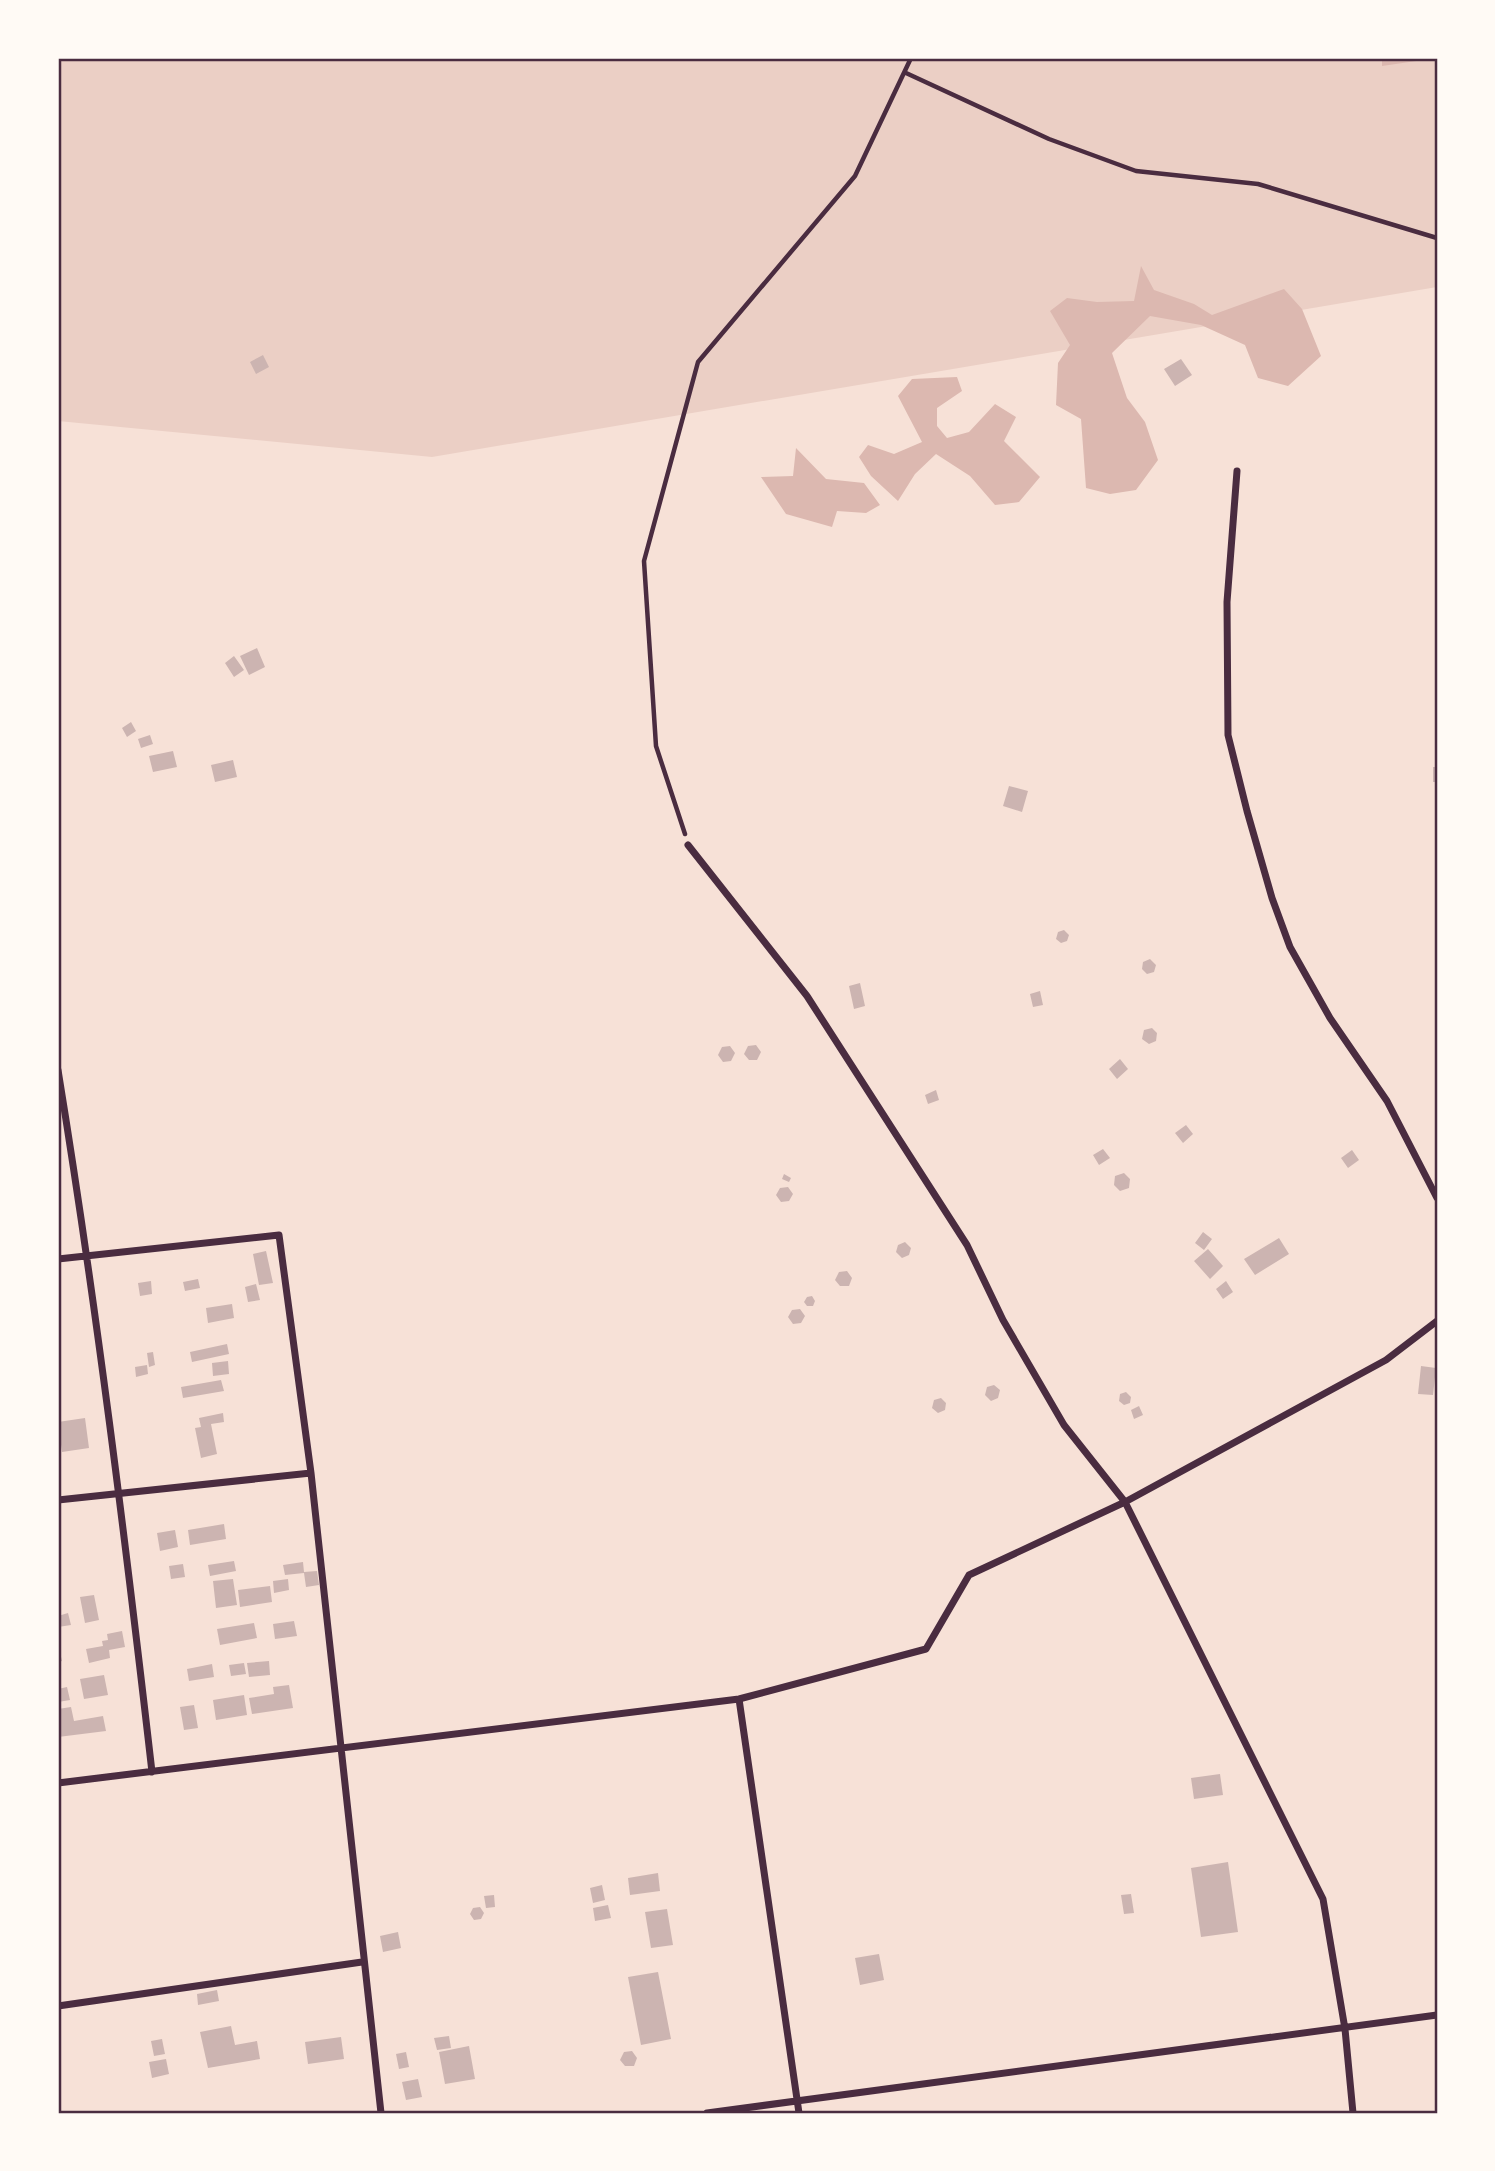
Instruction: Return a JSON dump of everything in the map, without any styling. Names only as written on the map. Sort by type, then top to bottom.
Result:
[{"type":"street","points":[[1237,471],[1227,602],[1228,735],[1247,811],[1272,898],[1290,947],[1330,1018],[1387,1101],[1437,1198]]},
{"type":"street","points":[[688,845],[807,996],[967,1245],[1003,1320],[1064,1425],[1125,1502],[1323,1899],[1345,2029],[1353,2113]]},
{"type":"street","points":[[58,1070],[88,1254],[120,1492],[152,1772]]},
{"type":"street","points":[[58,1259],[279,1235],[311,1473],[362,1962],[381,2113]]},
{"type":"street","points":[[58,1783],[739,1699],[926,1649],[969,1575],[1125,1502],[1386,1360],[1437,1321]]},
{"type":"street","points":[[58,1500],[311,1473]]},
{"type":"street","points":[[739,1699],[799,2113]]},
{"type":"street","points":[[58,2006],[362,1962]]},
{"type":"street","points":[[707,2113],[1437,2015]]},
{"type":"path","points":[[688,845],[656,746],[644,561],[698,362],[855,176],[906,74],[911,58]]},
{"type":"path","points":[[906,74],[1049,139],[1136,171],[1258,184],[1437,238]]},
{"type":"shaded area","points":[[58,58],[1437,58],[1437,287],[432,457],[58,421]]},
{"type":"shaded area","points":[[1382,58],[1437,58],[1382,66]]},
{"type":"shaded area","points":[[1141,266],[1154,290],[1194,304],[1212,315],[1284,289],[1302,309],[1321,356],[1288,386],[1258,378],[1245,345],[1201,325],[1150,316],[1112,353],[1127,398],[1145,422],[1158,460],[1136,490],[1110,494],[1086,488],[1081,419],[1056,405],[1058,363],[1070,345],[1050,311],[1067,298],[1097,302],[1134,301]]},
{"type":"shaded area","points":[[957,377],[962,391],[937,408],[937,426],[947,438],[969,432],[995,404],[1016,417],[1004,441],[1040,477],[1019,502],[995,505],[970,476],[936,454],[915,474],[898,501],[871,476],[859,457],[868,445],[894,454],[922,442],[898,396],[912,379]]},
{"type":"shaded area","points":[[796,448],[826,479],[864,483],[880,505],[866,513],[837,511],[832,527],[786,514],[761,477],[793,476]]},
{"type":"building","points":[[263,355],[269,367],[256,374],[250,362]]},
{"type":"building","points":[[1181,359],[1192,375],[1175,386],[1164,369]]},
{"type":"building","points":[[257,648],[265,667],[249,675],[240,656]]},
{"type":"building","points":[[234,656],[244,670],[234,677],[225,663]]},
{"type":"building","points":[[131,722],[136,731],[127,737],[122,728]]},
{"type":"building","points":[[150,735],[153,744],[141,748],[138,739]]},
{"type":"building","points":[[173,751],[177,767],[153,772],[149,756]]},
{"type":"building","points":[[233,760],[237,777],[215,782],[211,765]]},
{"type":"building","points":[[1433,767],[1437,767],[1437,782],[1433,782]]},
{"type":"building","points":[[1009,786],[1028,791],[1022,812],[1003,806]]},
{"type":"building","points":[[1064,930],[1069,935],[1067,941],[1061,943],[1056,939],[1058,932]]},
{"type":"building","points":[[1150,959],[1156,965],[1154,972],[1147,974],[1142,969],[1143,962]]},
{"type":"building","points":[[860,983],[865,1006],[854,1009],[849,986]]},
{"type":"building","points":[[1040,991],[1043,1005],[1033,1007],[1030,994]]},
{"type":"building","points":[[1152,1028],[1157,1033],[1156,1041],[1149,1044],[1142,1039],[1144,1030]]},
{"type":"building","points":[[756,1045],[761,1052],[757,1060],[749,1060],[744,1054],[748,1046]]},
{"type":"building","points":[[730,1046],[735,1053],[731,1061],[723,1062],[718,1055],[722,1047]]},
{"type":"building","points":[[1120,1059],[1128,1069],[1117,1079],[1109,1069]]},
{"type":"building","points":[[936,1090],[939,1100],[928,1104],[925,1095]]},
{"type":"building","points":[[1186,1125],[1193,1134],[1183,1143],[1175,1133]]},
{"type":"building","points":[[1103,1149],[1110,1158],[1099,1165],[1093,1155]]},
{"type":"building","points":[[1352,1150],[1359,1160],[1348,1168],[1341,1158]]},
{"type":"building","points":[[1124,1173],[1130,1179],[1129,1188],[1120,1191],[1114,1185],[1115,1176]]},
{"type":"building","points":[[784,1174],[791,1178],[789,1182],[782,1179]]},
{"type":"building","points":[[788,1187],[793,1194],[789,1201],[781,1202],[776,1195],[780,1188]]},
{"type":"building","points":[[1203,1232],[1212,1239],[1204,1250],[1195,1243]]},
{"type":"building","points":[[1279,1238],[1289,1254],[1255,1275],[1244,1259]]},
{"type":"building","points":[[905,1242],[911,1248],[909,1255],[902,1258],[896,1252],[898,1245]]},
{"type":"building","points":[[1208,1249],[1223,1266],[1210,1279],[1194,1261]]},
{"type":"building","points":[[266,1251],[273,1283],[259,1285],[253,1254]]},
{"type":"building","points":[[847,1271],[852,1278],[849,1286],[840,1286],[835,1280],[839,1272]]},
{"type":"building","points":[[198,1279],[200,1288],[185,1291],[183,1282]]},
{"type":"building","points":[[151,1281],[152,1294],[140,1296],[138,1283]]},
{"type":"building","points":[[1226,1281],[1233,1292],[1223,1299],[1216,1289]]},
{"type":"building","points":[[256,1284],[260,1300],[248,1302],[245,1287]]},
{"type":"building","points":[[812,1296],[815,1301],[813,1306],[807,1306],[804,1302],[807,1297]]},
{"type":"building","points":[[232,1304],[234,1318],[208,1323],[206,1308]]},
{"type":"building","points":[[800,1309],[805,1316],[801,1323],[793,1324],[788,1317],[792,1310]]},
{"type":"building","points":[[227,1344],[229,1354],[192,1362],[190,1352]]},
{"type":"building","points":[[153,1352],[155,1365],[149,1367],[147,1353]]},
{"type":"building","points":[[228,1361],[229,1374],[213,1376],[212,1363]]},
{"type":"building","points":[[147,1365],[148,1374],[136,1377],[135,1367]]},
{"type":"building","points":[[1421,1366],[1436,1368],[1433,1395],[1418,1394]]},
{"type":"building","points":[[221,1380],[224,1391],[183,1398],[181,1387]]},
{"type":"building","points":[[994,1385],[1000,1390],[998,1398],[991,1401],[985,1395],[987,1387]]},
{"type":"building","points":[[1126,1392],[1131,1397],[1130,1403],[1124,1405],[1119,1401],[1120,1394]]},
{"type":"building","points":[[941,1398],[946,1403],[945,1410],[938,1413],[932,1408],[934,1400]]},
{"type":"building","points":[[1139,1406],[1143,1415],[1134,1419],[1131,1410]]},
{"type":"building","points":[[223,1413],[224,1422],[211,1424],[217,1454],[201,1458],[195,1428],[201,1427],[199,1418]]},
{"type":"building","points":[[85,1418],[89,1448],[62,1452],[58,1422]]},
{"type":"building","points":[[224,1524],[226,1539],[190,1545],[188,1530]]},
{"type":"building","points":[[175,1530],[178,1547],[160,1551],[157,1533]]},
{"type":"building","points":[[234,1561],[236,1571],[210,1576],[208,1565]]},
{"type":"building","points":[[303,1562],[304,1572],[317,1571],[319,1585],[306,1587],[304,1573],[285,1575],[283,1565]]},
{"type":"building","points":[[183,1564],[185,1577],[171,1579],[169,1566]]},
{"type":"building","points":[[233,1579],[237,1605],[216,1608],[213,1581]]},
{"type":"building","points":[[288,1579],[289,1590],[274,1593],[273,1581]]},
{"type":"building","points":[[270,1586],[272,1602],[240,1607],[238,1590]]},
{"type":"building","points":[[94,1595],[99,1620],[85,1623],[80,1597]]},
{"type":"building","points":[[68,1613],[71,1625],[58,1627],[58,1616]]},
{"type":"building","points":[[294,1621],[297,1636],[275,1639],[273,1624]]},
{"type":"building","points":[[254,1623],[257,1638],[220,1645],[217,1629]]},
{"type":"building","points":[[122,1631],[125,1647],[109,1650],[110,1658],[89,1663],[86,1649],[103,1646],[102,1641],[108,1640],[107,1634]]},
{"type":"building","points":[[58,1644],[62,1661],[58,1662]]},
{"type":"building","points":[[269,1661],[270,1675],[249,1677],[247,1663]]},
{"type":"building","points":[[244,1663],[246,1674],[231,1676],[229,1665]]},
{"type":"building","points":[[212,1664],[214,1677],[189,1681],[187,1669]]},
{"type":"building","points":[[104,1675],[108,1695],[84,1699],[80,1679]]},
{"type":"building","points":[[289,1685],[293,1708],[252,1714],[249,1698],[274,1694],[273,1687]]},
{"type":"building","points":[[67,1687],[70,1700],[58,1702],[58,1689]]},
{"type":"building","points":[[244,1695],[247,1715],[216,1720],[213,1700]]},
{"type":"building","points":[[194,1705],[198,1728],[184,1730],[180,1707]]},
{"type":"building","points":[[71,1707],[74,1721],[103,1716],[106,1731],[58,1737],[58,1709]]},
{"type":"building","points":[[1220,1774],[1223,1795],[1194,1799],[1191,1778]]},
{"type":"building","points":[[1228,1862],[1238,1932],[1201,1937],[1191,1868]]},
{"type":"building","points":[[658,1873],[660,1891],[630,1895],[628,1878]]},
{"type":"building","points":[[602,1885],[605,1900],[593,1903],[590,1888]]},
{"type":"building","points":[[1131,1894],[1134,1913],[1124,1914],[1121,1895]]},
{"type":"building","points":[[494,1895],[495,1907],[486,1908],[484,1896]]},
{"type":"building","points":[[608,1905],[611,1918],[595,1921],[593,1908]]},
{"type":"building","points":[[480,1907],[484,1913],[481,1919],[474,1920],[470,1914],[473,1908]]},
{"type":"building","points":[[667,1909],[673,1945],[651,1948],[645,1912]]},
{"type":"building","points":[[398,1932],[401,1948],[383,1952],[380,1936]]},
{"type":"building","points":[[879,1954],[884,1980],[860,1985],[855,1958]]},
{"type":"building","points":[[658,1972],[671,2039],[641,2045],[628,1977]]},
{"type":"building","points":[[217,1990],[219,2001],[198,2005],[197,1994]]},
{"type":"building","points":[[231,2026],[235,2045],[257,2041],[260,2059],[208,2068],[200,2032]]},
{"type":"building","points":[[449,2036],[451,2048],[437,2050],[434,2038]]},
{"type":"building","points":[[341,2037],[344,2059],[308,2064],[305,2042]]},
{"type":"building","points":[[162,2039],[165,2054],[154,2056],[151,2041]]},
{"type":"building","points":[[469,2046],[475,2079],[445,2084],[439,2052]]},
{"type":"building","points":[[632,2051],[637,2058],[634,2066],[625,2066],[620,2060],[624,2052]]},
{"type":"building","points":[[406,2052],[409,2067],[399,2069],[396,2054]]},
{"type":"building","points":[[166,2059],[169,2074],[152,2078],[149,2062]]},
{"type":"building","points":[[418,2079],[422,2097],[406,2100],[402,2082]]}]
